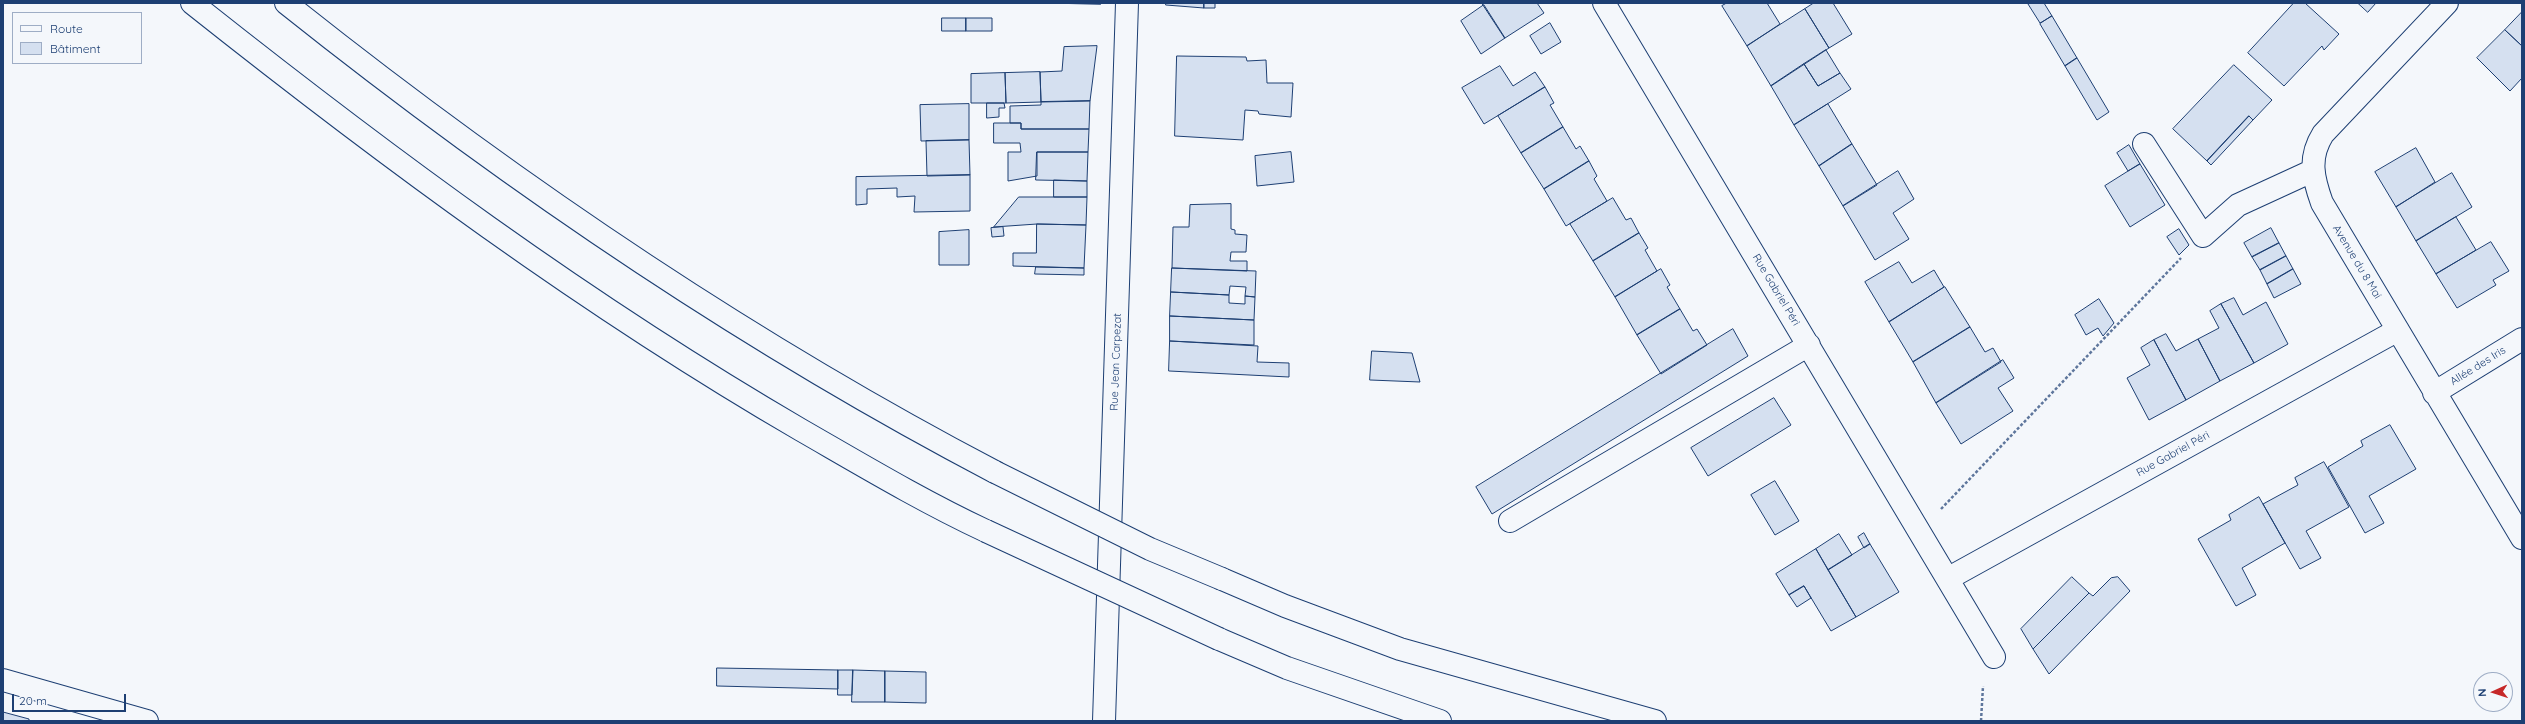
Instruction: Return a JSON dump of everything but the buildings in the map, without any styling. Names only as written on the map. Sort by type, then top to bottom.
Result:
[{"type":"main road","points":[[192,3],[371,142],[565,282],[753,402],[920,498],[986,531],[1219,639],[1287,668],[1440,721]]},
{"type":"main road","points":[[286,3],[368,68],[560,208],[684,292],[878,410],[995,472],[1150,549],[1285,606],[1400,649],[1505,680],[1656,721]]},
{"type":"main road","name":"Rue Jean Carpezat","points":[[1104,721],[1127,3]]},
{"type":"main road","name":"Rue Gabriel Péri","points":[[1604,3],[1949,578],[1994,657]]},
{"type":"main road","name":"Avenue du 8 Mai","points":[[2447,3],[2323,134],[2316,145],[2312,171],[2322,203],[2434,393],[2522,538]]},
{"type":"main road","points":[[2144,144],[2203,236],[2238,205],[2312,171]]},
{"type":"main road","name":"Rue Gabriel Péri","points":[[1949,578],[2398,330]]},
{"type":"main road","name":"Allée des Iris","points":[[2434,393],[2522,339]]},
{"type":"main road","points":[[1510,520],[1809,345]]},
{"type":"main road","points":[[3,680],[147,721]]},
{"type":"path","points":[[1920,531],[2203,236]]}]
